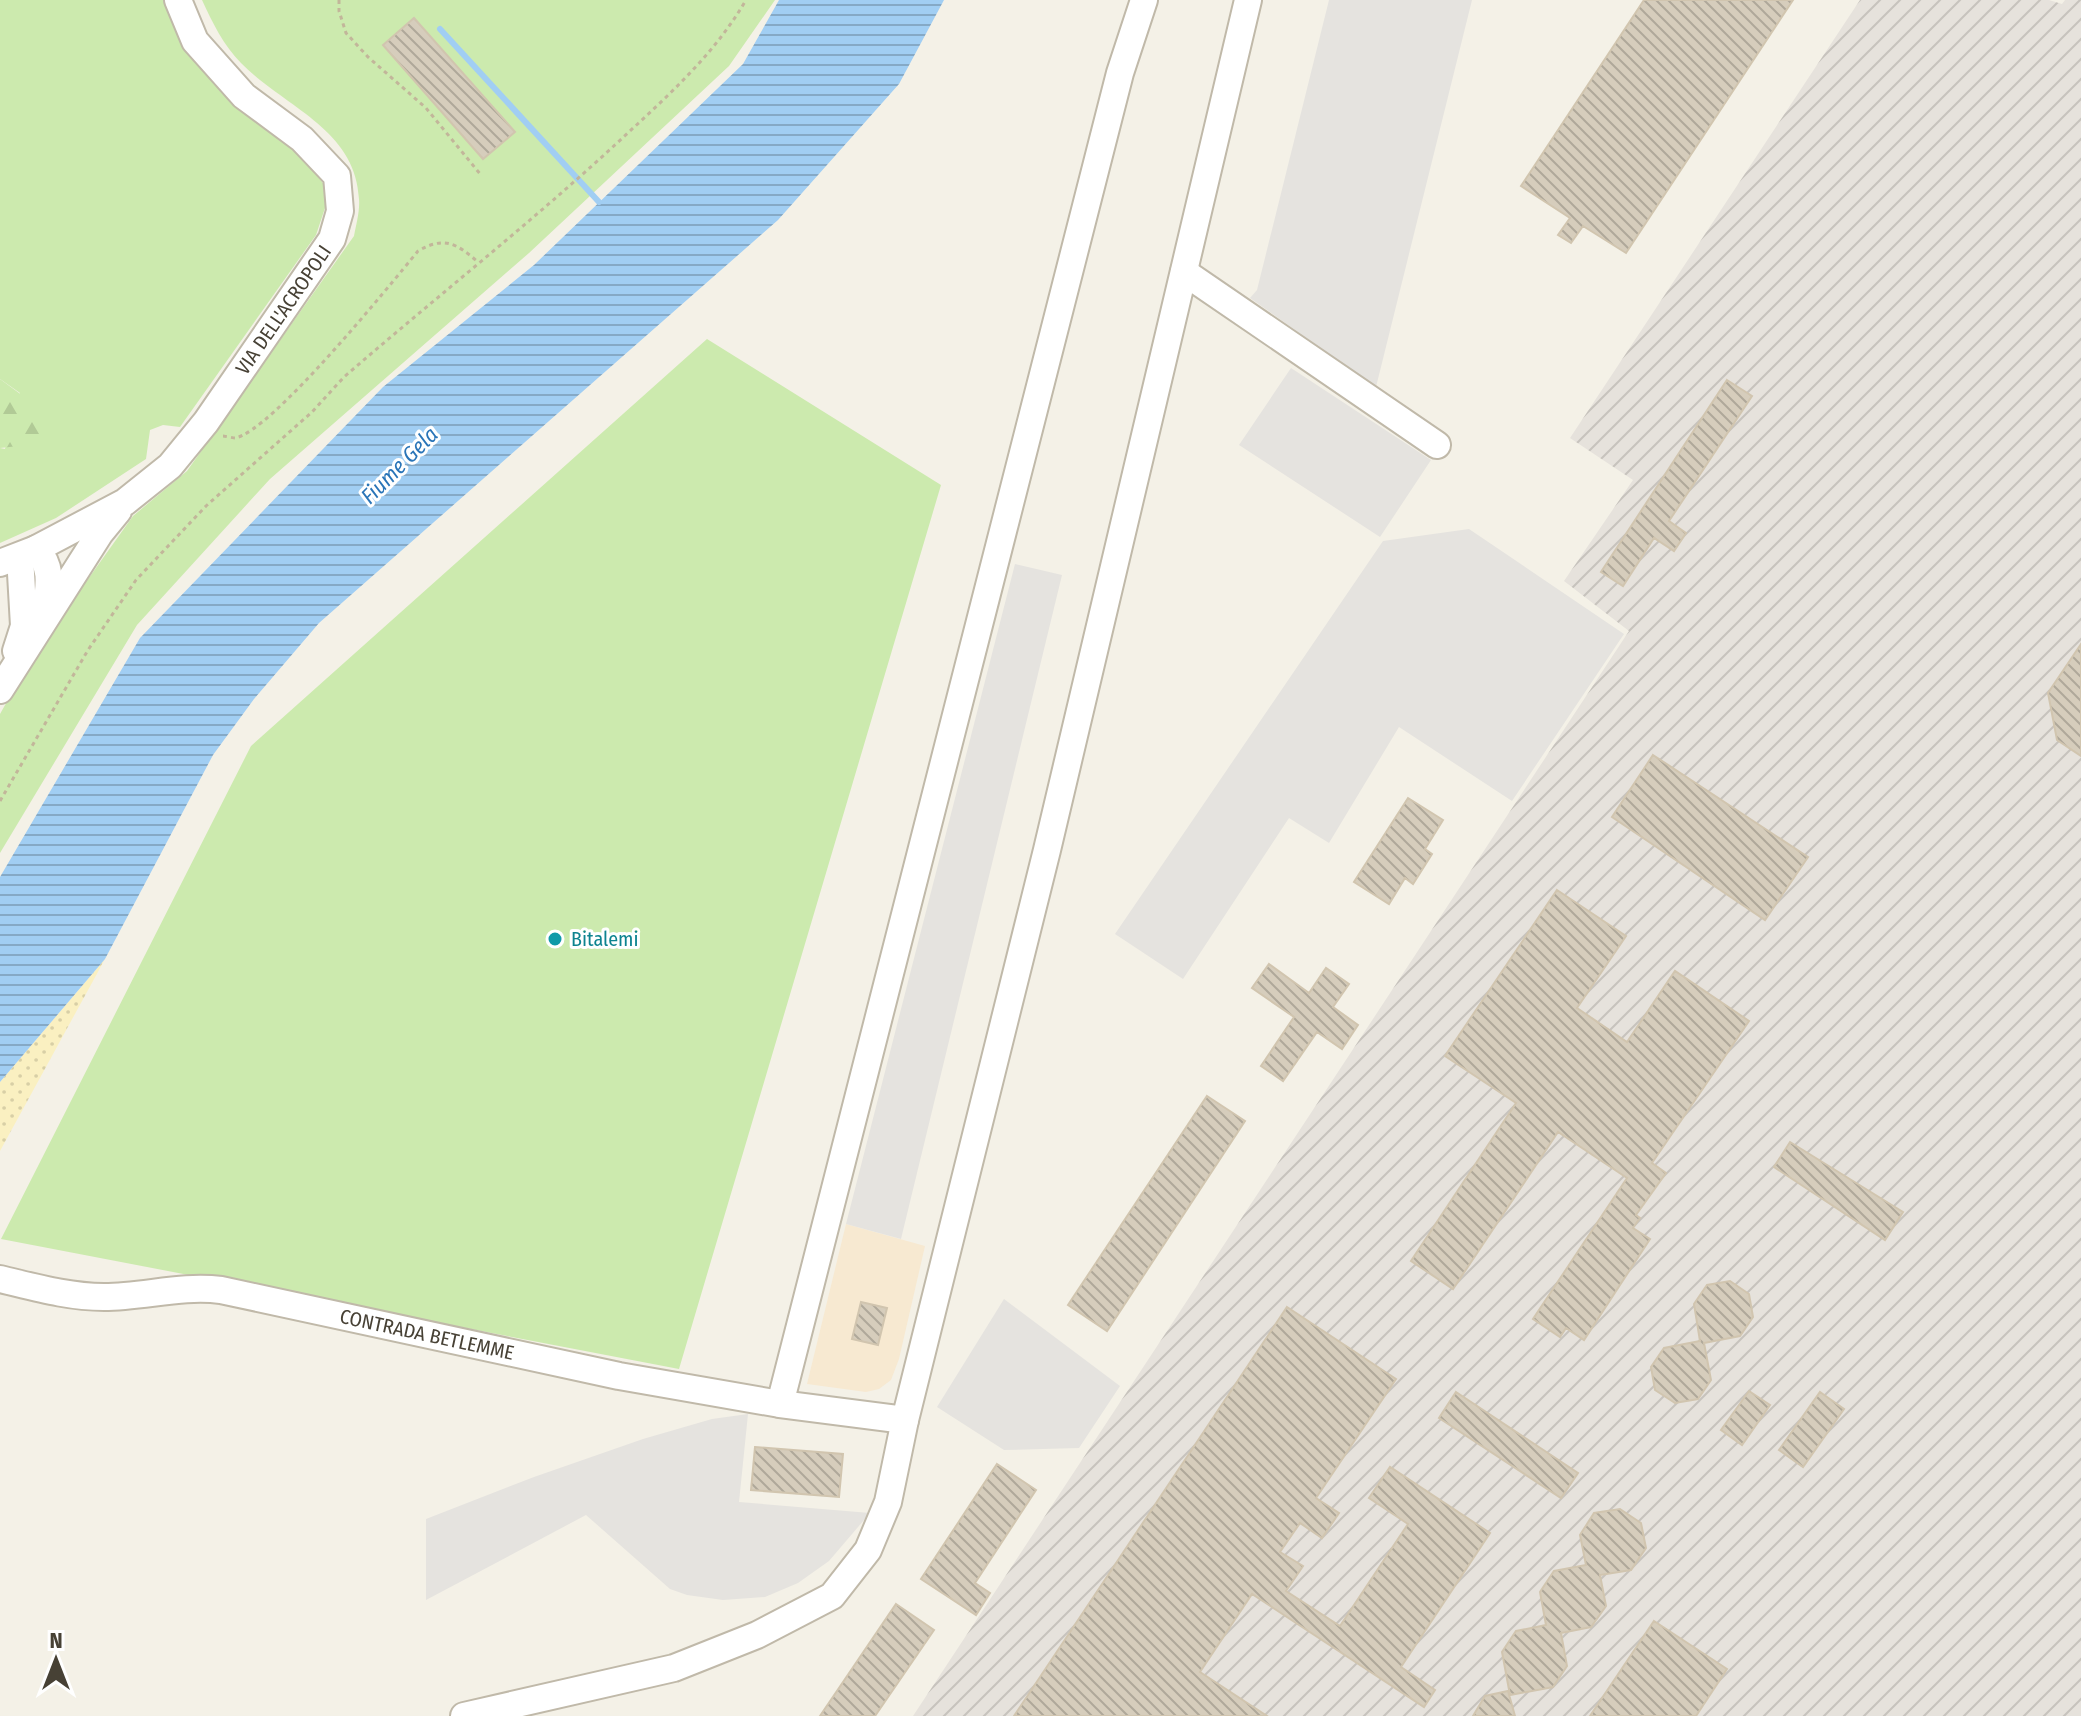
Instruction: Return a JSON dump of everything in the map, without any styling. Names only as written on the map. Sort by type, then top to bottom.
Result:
[{"type":"street","name":"VIA DELL'ACROPOLI","points":[[19,556],[125,502],[170,466],[206,422],[332,239],[340,211],[337,176],[302,139],[234,85],[195,41],[178,0]]},
{"type":"street","points":[[780,1404],[1116,88],[1144,0]]},
{"type":"street","points":[[464,1716],[674,1668],[757,1635],[832,1596],[868,1550],[888,1502],[905,1420],[1050,835],[1248,0]]},
{"type":"street","points":[[1184,272],[1437,445]]},
{"type":"street","points":[[0,688],[23,657],[45,617],[100,533],[125,502]]},
{"type":"street","points":[[0,688],[24,626],[19,556],[46,559],[49,572],[45,617]]},
{"type":"street","points":[[0,633],[5,651],[0,672]]},
{"type":"street","name":"CONTRADA BETLEMME","points":[[0,1279],[72,1295],[104,1297],[197,1287],[221,1290],[619,1376],[780,1404],[905,1420]]},
{"type":"path","points":[[339,0],[346,33],[368,57],[426,108],[481,175]]},
{"type":"path","points":[[0,801],[88,650],[136,580],[206,506],[312,412],[344,377],[565,190],[678,87],[717,42],[746,0]]},
{"type":"path","points":[[206,422],[219,436],[235,438],[250,431],[304,383],[418,251],[435,241],[455,245],[478,262]]},
{"type":"shaded area","points":[[1329,0],[1472,0],[1376,387],[1250,298],[1257,290]]},
{"type":"shaded area","points":[[1860,0],[2049,0],[2062,4],[2065,0],[2081,0],[2081,1716],[913,1716],[1629,631],[1564,581],[1633,480],[1570,438]]},
{"type":"shaded area","points":[[1291,368],[1431,460],[1380,537],[1239,445]]},
{"type":"shaded area","points":[[1469,529],[1624,634],[1512,801],[1399,727],[1329,843],[1289,818],[1183,979],[1115,934],[1383,541]]},
{"type":"shaded area","points":[[1015,564],[1062,575],[901,1239],[846,1224]]},
{"type":"shaded area","points":[[846,1224],[925,1246],[899,1359],[891,1380],[879,1389],[866,1392],[807,1384]]},
{"type":"shaded area","points":[[1004,1299],[1120,1386],[1079,1448],[1004,1450],[937,1407]]},
{"type":"shaded area","points":[[748,1414],[739,1502],[870,1513],[829,1561],[798,1583],[765,1597],[723,1600],[687,1595],[670,1589],[586,1515],[426,1600],[426,1519],[643,1439],[712,1419]]},
{"type":"green space","points":[[0,0],[164,0],[197,61],[241,109],[305,158],[325,186],[325,208],[316,235],[180,427],[163,425],[150,430],[146,459],[56,518],[0,543],[0,448],[5,449],[20,393],[0,379]]},
{"type":"green space","points":[[202,0],[775,0],[729,66],[529,253],[270,479],[137,625],[0,853],[0,714],[31,659],[133,516],[187,471],[354,236],[359,199],[355,175],[345,154],[315,121],[241,63],[214,25]]},
{"type":"green space","points":[[707,339],[941,485],[679,1369],[1,1239],[251,746]]},
{"type":"green space","points":[[0,379],[38,407],[46,432],[38,444],[0,448]]},
{"type":"sand","points":[[105,959],[0,1151],[0,1082]]},
{"type":"water","name":"Fiume Gela","points":[[779,0],[944,0],[899,84],[778,220],[319,623],[254,699],[213,755],[105,959],[0,1082],[0,877],[140,638],[383,387],[534,265],[743,64]]},
{"type":"building","points":[[1644,0],[1793,0],[1626,253],[1583,226],[1571,243],[1558,235],[1570,218],[1521,186]]},
{"type":"building","points":[[414,18],[515,132],[483,159],[383,45]]},
{"type":"building","points":[[1727,380],[1752,396],[1669,521],[1686,533],[1674,551],[1654,538],[1623,586],[1601,572]]},
{"type":"building","points":[[2081,644],[2081,756],[2057,740],[2048,693]]},
{"type":"building","points":[[1653,755],[1808,857],[1765,920],[1612,817]]},
{"type":"building","points":[[1408,798],[1443,820],[1425,849],[1432,854],[1413,884],[1405,878],[1389,904],[1354,882]]},
{"type":"building","points":[[1557,890],[1626,936],[1577,1008],[1627,1042],[1675,971],[1749,1021],[1652,1163],[1666,1173],[1636,1215],[1640,1218],[1633,1228],[1650,1239],[1584,1340],[1566,1328],[1560,1337],[1533,1319],[1627,1178],[1558,1132],[1453,1289],[1411,1261],[1516,1103],[1445,1056]]},
{"type":"building","points":[[1269,964],[1309,993],[1326,968],[1349,984],[1333,1007],[1358,1025],[1342,1049],[1317,1032],[1283,1081],[1261,1066],[1294,1017],[1252,988]]},
{"type":"building","points":[[1207,1096],[1245,1121],[1107,1331],[1068,1305]]},
{"type":"building","points":[[1790,1142],[1903,1212],[1885,1240],[1774,1167]]},
{"type":"building","points":[[1730,1281],[1749,1294],[1753,1317],[1740,1336],[1704,1343],[1711,1380],[1698,1399],[1675,1403],[1655,1390],[1651,1367],[1664,1348],[1700,1341],[1694,1304],[1707,1285]]},
{"type":"building","points":[[861,1302],[887,1308],[878,1345],[852,1339]]},
{"type":"building","points":[[1287,1307],[1396,1379],[1316,1498],[1339,1513],[1322,1538],[1300,1523],[1280,1552],[1303,1566],[1286,1591],[1340,1626],[1408,1524],[1369,1498],[1390,1467],[1490,1533],[1401,1667],[1435,1690],[1424,1707],[1252,1594],[1200,1672],[1267,1716],[1014,1716]]},
{"type":"building","points":[[1749,1391],[1770,1405],[1742,1445],[1721,1430]]},
{"type":"building","points":[[1456,1392],[1578,1473],[1561,1498],[1439,1418]]},
{"type":"building","points":[[1820,1392],[1844,1409],[1803,1467],[1779,1450]]},
{"type":"building","points":[[755,1447],[843,1454],[839,1497],[751,1490]]},
{"type":"building","points":[[997,1464],[1036,1490],[975,1583],[990,1593],[976,1615],[921,1579]]},
{"type":"building","points":[[1620,1509],[1641,1523],[1646,1548],[1631,1570],[1600,1575],[1606,1606],[1591,1627],[1561,1633],[1567,1666],[1553,1687],[1510,1695],[1502,1652],[1516,1631],[1546,1625],[1540,1592],[1554,1571],[1586,1565],[1580,1535],[1594,1513]]},
{"type":"building","points":[[896,1604],[934,1630],[875,1716],[820,1716]]},
{"type":"building","points":[[1654,1621],[1727,1669],[1696,1716],[1590,1716]]},
{"type":"building","points":[[1508,1691],[1515,1716],[1473,1716],[1485,1696]]},
{"type":"waterway","points":[[440,29],[599,202]]},
{"type":"place","name":"Bitalemi","points":[[555,939]]}]
